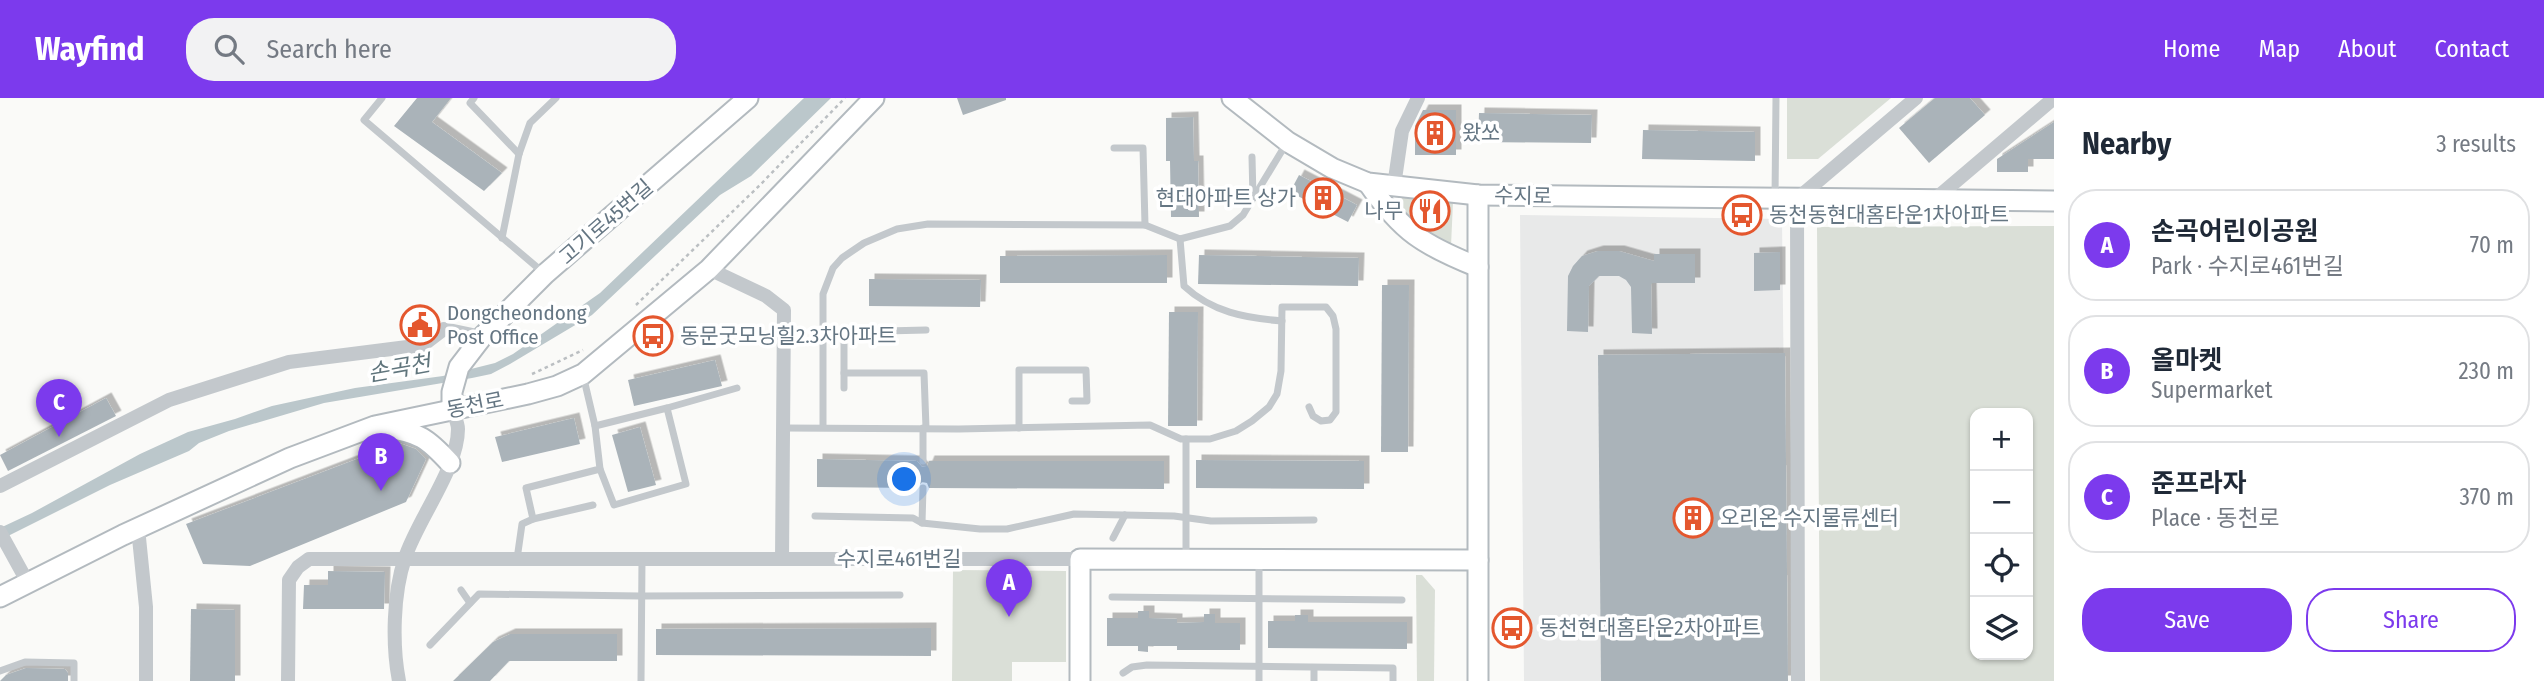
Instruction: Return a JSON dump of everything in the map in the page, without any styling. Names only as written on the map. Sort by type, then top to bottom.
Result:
[{"type":"street","name":"고기로45번길","points":[[475,345],[545,274],[748,98]]},
{"type":"street","name":"동천로","points":[[0,597],[138,528],[290,457],[375,426],[528,394],[557,386],[583,374],[709,269],[874,98]]},
{"type":"street","points":[[1232,98],[1288,142],[1332,168],[1368,183],[1478,195]]},
{"type":"street","points":[[1394,186],[1402,131],[1418,98]]},
{"type":"street","points":[[1798,681],[1797,199],[1916,98]]},
{"type":"street","points":[[1934,200],[2054,98]]},
{"type":"street","points":[[1368,183],[1385,208],[1410,233],[1436,250],[1478,267]]},
{"type":"street","name":"수지로","points":[[1478,681],[1478,195],[2054,201]]},
{"type":"street","points":[[709,269],[766,296],[784,310],[782,559]]},
{"type":"street","points":[[0,486],[169,400],[289,362],[423,345],[444,329],[475,345],[459,368],[452,392],[452,409],[458,427],[450,463],[404,559],[395,614],[395,660],[399,681]]},
{"type":"street","points":[[375,426],[413,432],[430,441],[450,463]]},
{"type":"street","points":[[138,528],[146,607],[146,681]]},
{"type":"street","points":[[0,532],[28,583]]},
{"type":"street","name":"수지로461번길","points":[[288,681],[289,580],[298,567],[310,559],[1478,560]]},
{"type":"street","points":[[1080,559],[1080,681]]},
{"type":"lane","points":[[382,98],[364,120],[545,274]]},
{"type":"lane","points":[[474,98],[470,103],[519,154]]},
{"type":"lane","points":[[502,238],[519,154],[530,123],[556,98]]},
{"type":"lane","points":[[1775,198],[1776,98]]},
{"type":"lane","points":[[823,427],[823,294],[833,268],[852,250],[912,225],[1145,225],[1180,239],[1230,226],[1243,215],[1288,142]]},
{"type":"lane","points":[[1114,148],[1143,148],[1145,225]]},
{"type":"lane","points":[[1252,157],[1252,199]]},
{"type":"lane","points":[[1180,239],[1184,286],[1198,298],[1228,312],[1282,321]]},
{"type":"lane","points":[[784,428],[1150,425],[1181,439],[1210,439],[1236,431],[1269,407],[1277,394],[1281,371],[1282,307],[1326,307],[1333,316],[1336,329],[1336,412],[1330,420],[1321,421],[1313,416],[1309,407]]},
{"type":"lane","points":[[844,388],[844,332],[926,330]]},
{"type":"lane","points":[[1019,428],[1019,370],[1086,370],[1087,401],[1072,401]]},
{"type":"lane","points":[[844,373],[924,373],[923,461]]},
{"type":"lane","points":[[583,374],[600,469],[614,505],[686,484],[667,408]]},
{"type":"lane","points":[[594,426],[737,388]]},
{"type":"lane","points":[[1186,439],[1186,560]]},
{"type":"lane","points":[[533,519],[526,488],[600,469]]},
{"type":"lane","points":[[922,523],[923,488]]},
{"type":"lane","points":[[517,559],[522,524],[593,505]]},
{"type":"lane","points":[[815,516],[913,518],[922,523],[1007,528],[1074,514],[1211,521],[1314,520]]},
{"type":"lane","points":[[1113,538],[1125,515]]},
{"type":"lane","points":[[641,681],[642,559]]},
{"type":"lane","points":[[1259,560],[1259,681]]},
{"type":"lane","points":[[461,590],[470,603]]},
{"type":"lane","points":[[430,645],[479,594],[900,595]]},
{"type":"lane","points":[[1112,597],[1402,600]]},
{"type":"lane","points":[[0,671],[25,662],[74,663],[74,681]]},
{"type":"lane","points":[[1123,673],[1132,667],[1147,665],[1393,668],[1393,681]]},
{"type":"lane","points":[[1314,668],[1314,681]]},
{"type":"path","points":[[629,312],[845,98]]},
{"type":"path","points":[[531,374],[585,349]]},
{"type":"shaded area","points":[[804,98],[831,98],[751,176],[720,195],[592,315],[510,364],[491,374],[324,403],[229,431],[110,485],[0,540],[0,528],[140,454],[188,432],[272,406],[355,388],[443,376],[495,363],[513,354],[600,293]]},
{"type":"shaded area","points":[[1787,98],[1891,98],[1818,159],[1787,159]]},
{"type":"shaded area","points":[[1402,194],[1453,202],[1451,246],[1431,238],[1400,208]]},
{"type":"shaded area","points":[[1520,215],[1782,219],[1787,681],[1524,681]]},
{"type":"shaded area","points":[[2054,226],[2054,681],[1820,681],[1817,227]]},
{"type":"shaded area","points":[[953,570],[1066,571],[1066,662],[1012,662],[1012,681],[952,681]]},
{"type":"shaded area","points":[[1416,575],[1422,575],[1435,590],[1434,681],[1417,681]]},
{"type":"building","points":[[417,98],[451,98],[432,122],[502,173],[484,191],[394,126]]},
{"type":"building","points":[[957,98],[1006,98],[1006,100],[963,115]]},
{"type":"building","points":[[1935,98],[1970,98],[1985,115],[1929,163],[1899,128]]},
{"type":"building","name":"왔쏘","points":[[1423,110],[1456,110],[1456,155],[1415,155],[1415,126]]},
{"type":"building","points":[[1479,113],[1592,115],[1591,143],[1478,142]]},
{"type":"building","points":[[1193,117],[1194,161],[1198,161],[1199,217],[1171,217],[1170,161],[1166,161],[1166,118]]},
{"type":"building","points":[[2054,122],[2054,159],[2028,159],[2028,172],[1997,172],[1997,159]]},
{"type":"building","points":[[1643,130],[1755,132],[1755,161],[1642,159]]},
{"type":"building","name":"현대아파트 상가","points":[[1299,175],[1357,205],[1348,222],[1290,192]]},
{"type":"building","points":[[1598,251],[1619,251],[1654,261],[1654,254],[1695,254],[1695,283],[1651,283],[1652,334],[1632,333],[1631,287],[1619,276],[1599,276],[1589,286],[1588,332],[1567,331],[1568,276],[1582,256]]},
{"type":"building","points":[[1780,252],[1780,290],[1754,291],[1754,253]]},
{"type":"building","points":[[1167,255],[1167,283],[1000,283],[1000,256]]},
{"type":"building","points":[[1199,255],[1359,258],[1358,286],[1198,284]]},
{"type":"building","points":[[869,279],[981,280],[980,307],[869,306]]},
{"type":"building","points":[[1382,285],[1409,285],[1408,452],[1381,452]]},
{"type":"building","points":[[1169,312],[1198,312],[1197,426],[1168,426]]},
{"type":"building","name":"오리온 수지물류센터","points":[[1785,353],[1788,681],[1601,681],[1598,355]]},
{"type":"building","points":[[715,360],[722,386],[634,406],[628,380]]},
{"type":"building","points":[[106,398],[116,416],[8,471],[0,455]]},
{"type":"building","points":[[574,418],[580,444],[502,462],[495,437]]},
{"type":"building","points":[[640,427],[656,485],[628,492],[612,435]]},
{"type":"building","points":[[399,443],[416,449],[426,459],[406,502],[250,566],[203,564],[186,524]]},
{"type":"building","points":[[817,459],[917,461],[922,467],[927,466],[929,461],[1164,461],[1164,489],[929,488],[927,483],[922,482],[917,488],[817,487]]},
{"type":"building","points":[[1196,460],[1364,461],[1364,489],[1196,488]]},
{"type":"building","points":[[328,571],[385,572],[384,609],[303,609],[304,585],[328,585]]},
{"type":"building","points":[[191,609],[235,610],[235,681],[190,681]]},
{"type":"building","points":[[1138,611],[1149,611],[1149,618],[1177,619],[1177,623],[1204,622],[1204,614],[1215,614],[1215,623],[1240,623],[1240,650],[1177,650],[1177,646],[1148,646],[1148,652],[1138,651],[1138,646],[1107,646],[1107,618],[1138,618]]},
{"type":"building","points":[[1295,615],[1308,615],[1308,622],[1407,622],[1407,649],[1268,648],[1268,621],[1295,621]]},
{"type":"building","points":[[931,628],[931,656],[656,655],[656,629]]},
{"type":"building","points":[[510,634],[617,634],[617,661],[509,661],[490,681],[453,681],[493,642]]},
{"type":"building","points":[[26,668],[65,669],[68,681],[0,681],[6,675]]},
{"type":"place","name":"왔쏘","points":[[1435,133]]},
{"type":"place","name":"현대아파트 상가","points":[[1323,198]]},
{"type":"place","name":"나무","points":[[1430,211]]},
{"type":"place","name":"동천동현대홈타운1차아파트","points":[[1742,215]]},
{"type":"place","name":"Dongcheondong Post Office","points":[[420,325]]},
{"type":"place","name":"동문굿모닝힐2.3차아파트","points":[[653,336]]},
{"type":"place","name":"준프라자","points":[[59,437]]},
{"type":"place","name":"올마켓","points":[[381,491]]},
{"type":"place","name":"오리온 수지물류센터","points":[[1693,518]]},
{"type":"place","name":"손곡어린이공원","points":[[1009,617]]},
{"type":"place","name":"동천현대홈타운2차아파트","points":[[1512,628]]},
{"type":"water label","name":"손곡천","points":[[399,368]]}]
